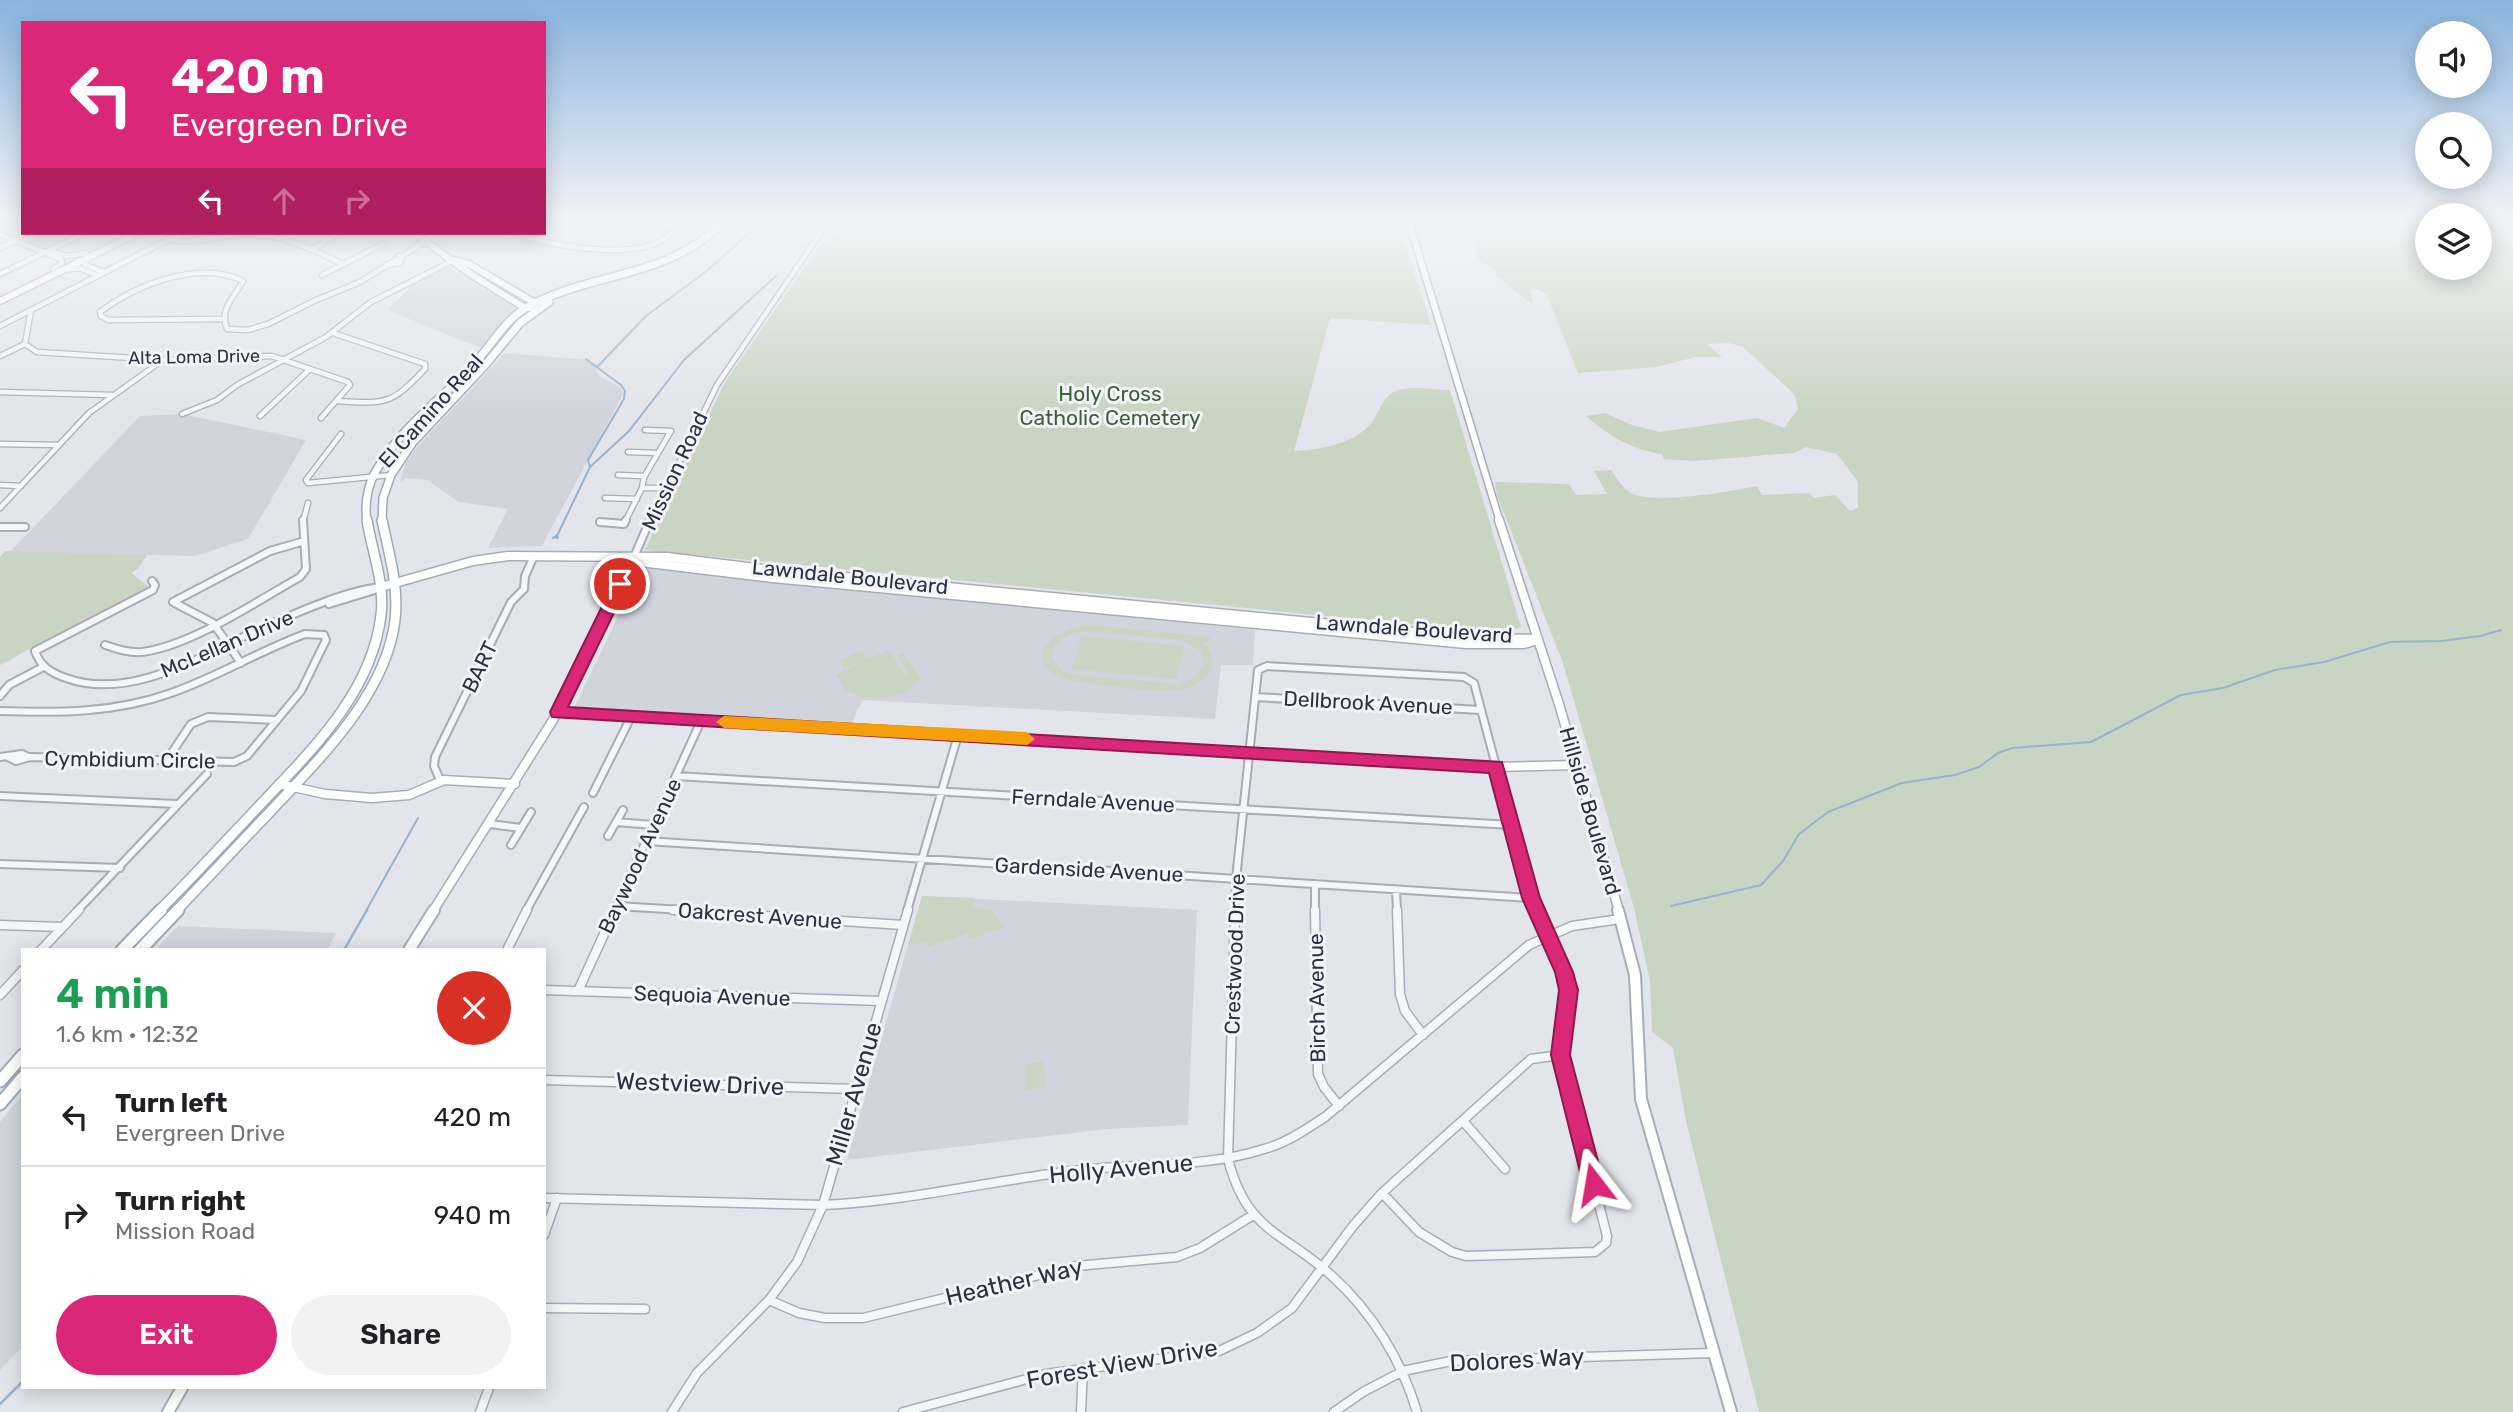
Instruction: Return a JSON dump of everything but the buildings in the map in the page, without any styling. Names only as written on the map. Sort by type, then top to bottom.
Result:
[{"type":"main road","points":[[0,296],[24,285]]},
{"type":"main road","points":[[0,302],[30,285]]},
{"type":"main road","points":[[488,285],[525,308]]},
{"type":"main road","points":[[504,285],[537,305]]},
{"type":"main road","name":"El Camino Real","points":[[124,948],[318,742],[356,686],[371,654],[381,610],[381,587],[365,522],[366,498],[373,477],[398,441],[480,357],[510,321],[525,308],[582,285]]},
{"type":"main road","name":"Hillside Boulevard","points":[[1428,285],[1622,919],[1635,975],[1636,1054],[1641,1099],[1731,1412]]},
{"type":"main road","name":"El Camino Real","points":[[144,946],[293,788],[349,722],[378,674],[395,622],[396,583],[381,523],[383,498],[391,475],[413,442],[537,305]]},
{"type":"main road","name":"McLellan Drive","points":[[381,587],[477,560],[534,556],[634,557]]},
{"type":"main road","name":"Lawndale Boulevard","points":[[634,557],[640,562],[773,578],[1466,644],[1524,644],[1538,639]]},
{"type":"main road","name":"Mission Road","points":[[410,948],[558,712],[634,557]]},
{"type":"main road","points":[[558,712],[1496,767],[1577,765]]},
{"type":"main road","points":[[279,784],[340,797],[396,797],[421,792],[440,780],[515,784]]},
{"type":"main road","points":[[140,932],[144,946]]},
{"type":"main road","points":[[0,1081],[21,1057]]},
{"type":"main road","points":[[10,1070],[21,1074]]},
{"type":"main road","points":[[0,1104],[21,1078]]},
{"type":"main road","points":[[168,1412],[181,1389]]},
{"type":"street","points":[[0,326],[79,285]]},
{"type":"street","points":[[155,285],[121,298],[100,312],[101,316],[108,320],[222,319]]},
{"type":"street","points":[[240,285],[223,311],[222,319],[227,329],[238,332],[260,328],[353,285]]},
{"type":"street","points":[[182,414],[217,400],[237,385],[332,333],[371,302],[405,285]]},
{"type":"street","name":"Mission Road","points":[[634,557],[717,385],[785,285]]},
{"type":"street","points":[[0,356],[25,344],[32,310]]},
{"type":"street","points":[[321,418],[338,401],[393,401],[425,369],[425,365],[332,333]]},
{"type":"street","name":"Alta Loma Drive","points":[[25,344],[37,352],[50,354],[164,360],[262,356],[284,359],[348,382],[350,385],[338,401]]},
{"type":"street","points":[[0,508],[87,414],[112,395],[148,374],[164,360]]},
{"type":"street","points":[[260,416],[310,369]]},
{"type":"street","points":[[0,392],[112,395]]},
{"type":"street","points":[[600,522],[624,524],[642,488],[644,476],[671,431],[645,430]]},
{"type":"street","points":[[341,434],[306,480],[308,483],[391,475]]},
{"type":"street","points":[[0,444],[59,445]]},
{"type":"street","points":[[628,452],[658,453]]},
{"type":"street","points":[[618,475],[644,476]]},
{"type":"street","points":[[0,485],[21,486]]},
{"type":"street","points":[[642,488],[665,488]]},
{"type":"street","points":[[605,498],[637,499]]},
{"type":"street","points":[[105,645],[122,652],[145,652],[171,645],[300,577],[306,569],[301,542],[308,503]]},
{"type":"street","points":[[0,527],[24,527]]},
{"type":"street","points":[[240,663],[213,623],[173,602],[271,551],[301,542]]},
{"type":"street","name":"BART","points":[[440,780],[433,766],[435,757],[511,602],[524,589],[525,576],[534,556]]},
{"type":"street","points":[[0,696],[9,685],[43,667],[35,651],[153,590],[155,585],[152,580]]},
{"type":"street","name":"McLellan Drive","points":[[43,667],[78,682],[126,681],[174,669],[323,604],[369,593],[381,587]]},
{"type":"street","name":"Cymbidium Circle","points":[[0,711],[68,714],[134,705],[194,684],[304,634],[324,635],[326,640],[301,691],[247,756],[234,762],[30,757],[16,761],[4,757]]},
{"type":"street","name":"Crestwood Drive","points":[[1417,1412],[1403,1371],[1364,1310],[1322,1266],[1253,1215],[1237,1189],[1228,1159],[1236,879],[1258,670],[1267,666],[1464,677],[1474,683],[1480,709]]},
{"type":"street","name":"Dellbrook Avenue","points":[[1255,697],[1480,709]]},
{"type":"street","points":[[1382,1193],[1430,1244],[1445,1252],[1466,1256],[1595,1252],[1601,1249],[1607,1236],[1561,1055],[1568,990],[1564,972],[1531,898],[1480,709]]},
{"type":"street","points":[[167,760],[191,724],[208,717],[278,720]]},
{"type":"street","points":[[593,793],[631,717]]},
{"type":"street","name":"Baywood Avenue","points":[[578,991],[701,721]]},
{"type":"street","name":"Miller Avenue","points":[[672,1412],[696,1373],[769,1300],[797,1262],[823,1205],[958,735]]},
{"type":"street","points":[[43,948],[207,774]]},
{"type":"street","name":"Ferndale Avenue","points":[[676,776],[1511,825]]},
{"type":"street","points":[[0,796],[177,804]]},
{"type":"street","points":[[508,948],[548,868],[583,807]]},
{"type":"street","points":[[608,836],[623,810]]},
{"type":"street","points":[[510,845],[531,812]]},
{"type":"street","points":[[616,822],[654,825]]},
{"type":"street","points":[[489,824],[521,828]]},
{"type":"street","name":"Gardenside Avenue","points":[[646,841],[1531,898]]},
{"type":"street","points":[[0,864],[120,868]]},
{"type":"street","name":"Birch Avenue","points":[[1315,884],[1318,1074],[1324,1087],[1339,1106]]},
{"type":"street","points":[[1396,890],[1400,994],[1405,1011],[1423,1035]]},
{"type":"street","name":"Oakcrest Avenue","points":[[617,906],[903,925]]},
{"type":"street","name":"Holly Avenue","points":[[546,1198],[823,1205],[865,1203],[1068,1172],[1228,1159],[1284,1142],[1311,1127],[1523,950],[1548,935],[1584,923],[1622,919]]},
{"type":"street","points":[[0,925],[62,927]]},
{"type":"street","points":[[0,995],[21,972]]},
{"type":"street","name":"Sequoia Avenue","points":[[546,990],[881,1001]]},
{"type":"street","name":"Forest View Drive","points":[[903,1412],[1046,1374],[1219,1351],[1257,1333],[1292,1308],[1322,1266],[1382,1193],[1531,1059],[1561,1055]]},
{"type":"street","name":"Westview Drive","points":[[546,1080],[855,1089]]},
{"type":"street","points":[[1463,1121],[1500,1160],[1505,1169]]},
{"type":"street","points":[[546,1229],[557,1198]]},
{"type":"street","name":"Heather Way","points":[[769,1300],[799,1313],[825,1318],[863,1318],[1076,1266],[1177,1257],[1212,1242],[1253,1215]]},
{"type":"street","points":[[546,1308],[645,1309]]},
{"type":"street","name":"Dolores Way","points":[[1335,1412],[1363,1392],[1403,1371],[1451,1361],[1712,1353]]},
{"type":"street","points":[[1081,1412],[1083,1368]]},
{"type":"street","points":[[480,1412],[489,1389]]},
{"type":"shaded area","points":[[413,285],[478,285],[515,307],[481,348],[387,310]]},
{"type":"shaded area","points":[[505,353],[588,360],[598,366],[596,371],[600,376],[621,388],[623,394],[542,546],[488,548],[508,509],[459,502],[427,480],[406,478],[400,482],[406,463],[418,446]]},
{"type":"shaded area","points":[[182,414],[306,440],[248,539],[195,556],[10,552],[140,416]]},
{"type":"shaded area","points":[[641,568],[1255,630],[1253,665],[1221,665],[1215,719],[862,700],[852,722],[574,708]]},
{"type":"shaded area","points":[[922,896],[1197,910],[1188,1125],[1107,1129],[847,1160]]},
{"type":"shaded area","points":[[178,926],[336,933],[328,948],[157,948]]},
{"type":"shaded area","points":[[21,1096],[21,1348],[0,1370],[0,1122]]},
{"type":"green space","name":"Holy Cross Catholic Cemetery","points":[[793,285],[1418,285],[1431,325],[1330,318],[1294,451],[1326,447],[1357,435],[1366,429],[1388,396],[1396,391],[1416,388],[1450,390],[1521,627],[1504,633],[645,550],[725,382]]},
{"type":"green space","points":[[1508,285],[2513,285],[2513,1412],[1759,1412],[1686,1121],[1673,1048],[1652,1032],[1650,981],[1634,908],[1563,663],[1497,495],[1495,482],[1569,484],[1576,495],[1607,494],[1594,471],[1611,470],[1625,489],[1639,496],[1672,498],[1757,486],[1762,495],[1809,493],[1814,498],[1835,495],[1850,511],[1858,508],[1858,482],[1837,454],[1806,447],[1794,453],[1694,461],[1664,459],[1662,454],[1621,441],[1586,416],[1605,413],[1632,425],[1659,432],[1757,418],[1784,428],[1798,409],[1794,394],[1743,347],[1729,343],[1707,344],[1722,357],[1695,357],[1657,367],[1578,373],[1547,295],[1538,289],[1531,289],[1533,304]]},
{"type":"green space","points":[[5,551],[147,555],[138,569],[131,573],[149,587],[0,665],[0,557]]},
{"type":"green space","points":[[1081,626],[1210,637],[1209,642],[1203,642],[1211,654],[1212,667],[1198,684],[1169,691],[1096,684],[1056,675],[1046,666],[1042,657],[1044,649],[1059,634]],"holes":[[[1085,631],[1183,640],[1201,651],[1204,665],[1195,677],[1178,684],[1077,675],[1062,671],[1052,658],[1053,651],[1063,638]]]},
{"type":"green space","points":[[1082,636],[1184,646],[1176,679],[1072,669]]},
{"type":"green space","points":[[862,651],[868,659],[887,651],[891,652],[906,676],[909,674],[897,656],[904,653],[922,681],[912,685],[914,689],[897,695],[872,698],[846,691],[836,675],[863,661],[844,668],[839,660]]},
{"type":"green space","points":[[922,896],[974,898],[973,906],[992,910],[1005,927],[970,939],[968,933],[927,947],[926,942],[908,946]]},
{"type":"green space","points":[[1044,1062],[1045,1087],[1026,1090],[1025,1064]]},
{"type":"waterway","points":[[598,366],[646,316],[688,285]]},
{"type":"waterway","points":[[590,467],[629,431],[684,360],[766,285]]},
{"type":"waterway","points":[[586,359],[621,385],[625,391],[624,399],[588,460],[590,467]]},
{"type":"waterway","points":[[557,536],[590,467]]},
{"type":"waterway","points":[[553,538],[557,536]]},
{"type":"waterway","points":[[1671,906],[1761,885],[1783,861],[1799,834],[1828,812],[1902,783],[1955,775],[1979,767],[1998,753],[2012,748],[2091,742],[2181,695],[2223,688],[2275,670],[2324,662],[2390,642],[2441,641],[2481,636],[2501,630]]},
{"type":"waterway","points":[[366,911],[418,818]]},
{"type":"waterway","points":[[345,948],[367,910]]},
{"type":"waterway","points":[[0,1404],[21,1383]]},
{"type":"slow traffic","points":[[724,722],[1027,739]]},
{"type":"route","points":[[620,584],[558,712],[1496,767],[1531,898],[1564,972],[1568,990],[1561,1055],[1594,1184]]}]
